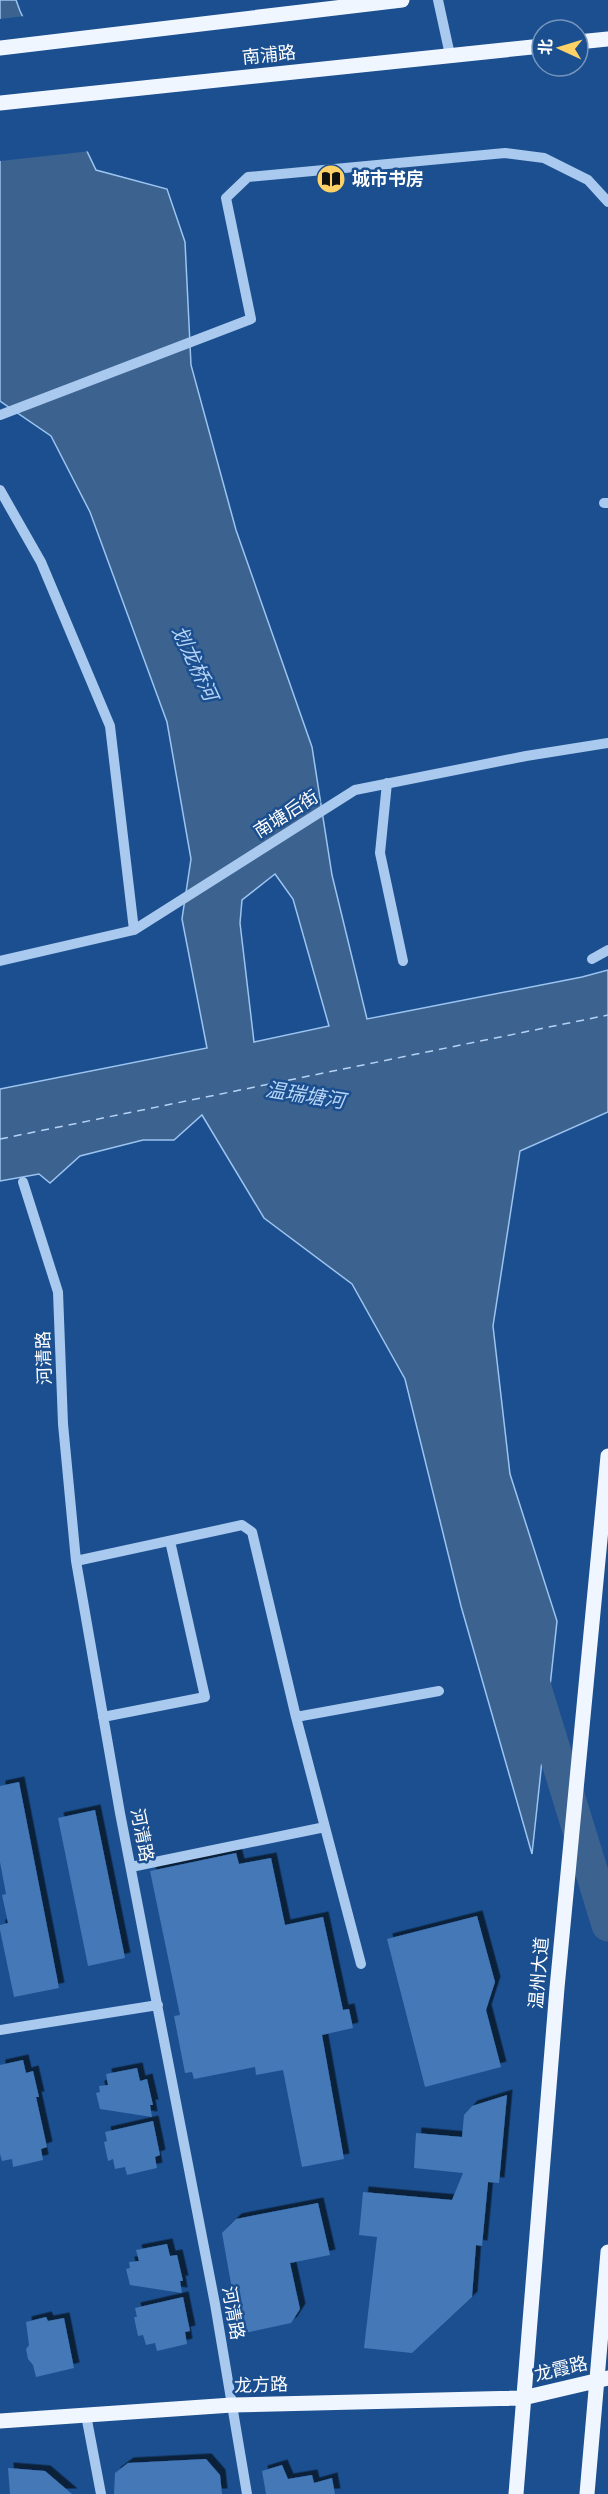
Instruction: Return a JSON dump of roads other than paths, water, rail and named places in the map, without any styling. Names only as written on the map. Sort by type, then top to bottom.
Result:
[{"type":"main road","points":[[0,48],[402,0]]},
{"type":"main road","points":[[590,41],[608,39]]},
{"type":"main road","name":"南浦路","points":[[0,103],[530,46]]},
{"type":"main road","name":"温州大道","points":[[516,2494],[557,1988],[608,1456]]},
{"type":"main road","points":[[587,2494],[602,2379],[608,2252]]},
{"type":"main road","name":"龙霞路","points":[[523,2398],[602,2379]]},
{"type":"main road","name":"龙方路","points":[[0,2421],[232,2404],[523,2398]]},
{"type":"street","points":[[438,0],[450,55]]},
{"type":"street","points":[[1,414],[251,319],[226,198],[248,177],[505,153],[544,158],[588,180],[608,202]]},
{"type":"street","points":[[0,490],[41,562],[110,726],[134,930]]},
{"type":"street","name":"南塘后街","points":[[0,961],[134,930],[355,790],[608,743]]},
{"type":"street","points":[[387,783],[380,853],[403,961]]},
{"type":"street","points":[[592,959],[608,950]]},
{"type":"street","name":"河清路","points":[[23,1182],[58,1292],[63,1424],[76,1561],[247,2494]]},
{"type":"street","points":[[76,1561],[242,1525],[252,1532],[296,1717],[361,1964]]},
{"type":"street","points":[[103,1717],[205,1697],[170,1541]]},
{"type":"street","points":[[296,1717],[439,1691]]},
{"type":"street","points":[[131,1867],[325,1827]]},
{"type":"street","points":[[0,2030],[158,2005]]},
{"type":"street","points":[[86,2415],[101,2494]]},
{"type":"water","points":[[0,0],[16,0],[96,170],[167,189],[185,242],[191,365],[236,530],[312,747],[332,875],[367,1019],[608,970],[608,1112],[520,1151],[493,1326],[510,1474],[557,1621],[532,1854],[461,1606],[405,1379],[352,1284],[264,1218],[202,1115],[174,1140],[143,1140],[80,1156],[50,1183],[39,1174],[0,1181],[0,1089],[207,1048],[182,919],[191,859],[167,722],[90,512],[51,436],[0,401]],"holes":[[[275,874],[293,899],[329,1026],[254,1042],[240,923],[242,900]]]},
{"type":"waterway","points":[[533,1681],[608,1925]]},
{"type":"place","name":"城市书房","points":[[331,179]]},
{"type":"water label","name":"划龙桥河","points":[[195,663]]},
{"type":"water label","name":"温瑞塘河","points":[[305,1095]]}]
